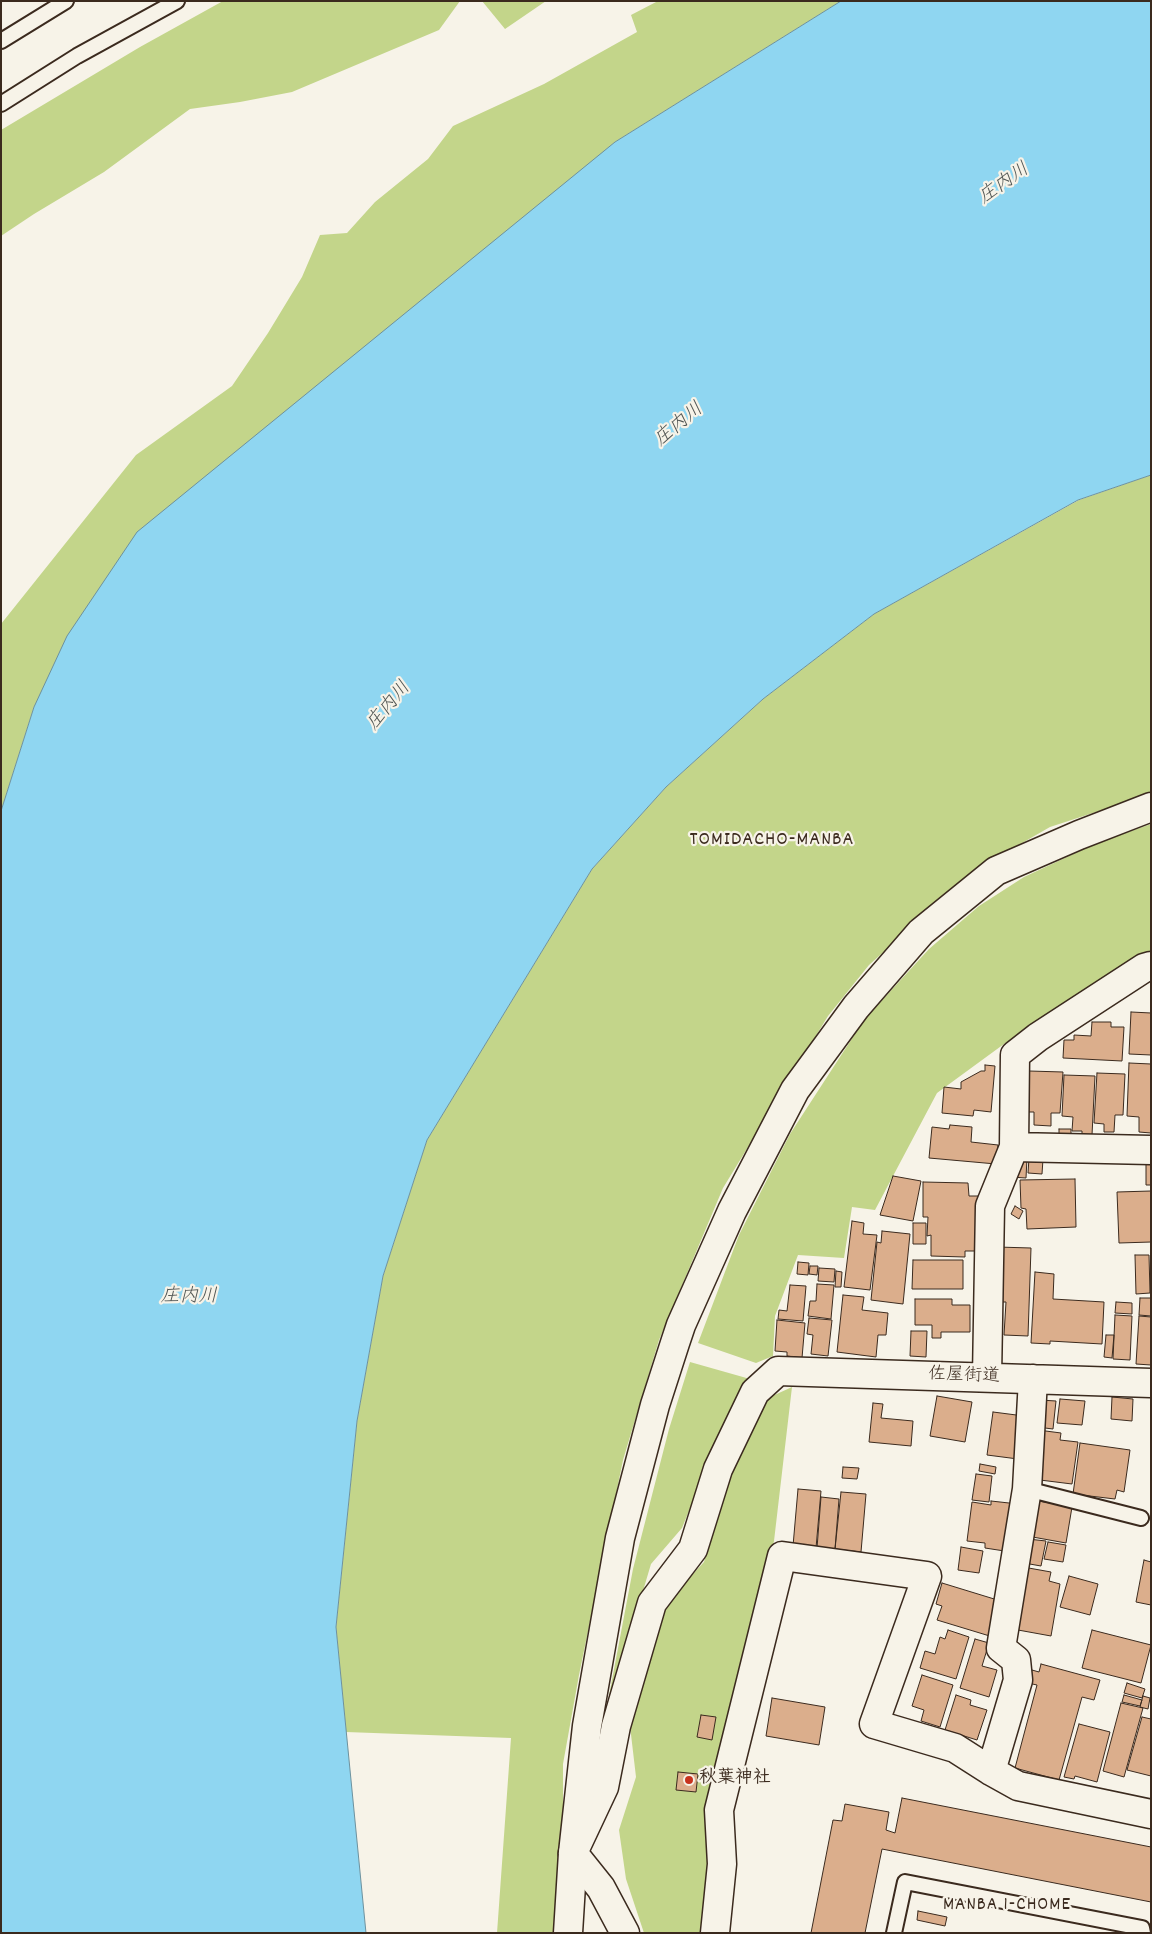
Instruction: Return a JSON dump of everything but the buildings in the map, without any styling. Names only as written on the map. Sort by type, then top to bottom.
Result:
[{"type":"street","points":[[568,1933],[573,1853],[586,1726],[620,1538],[655,1405],[681,1325],[728,1220],[795,1090],[856,1006],[921,932],[996,871],[1078,835],[1151,807]]},
{"type":"street","points":[[987,1377],[990,1206],[1014,1147],[1015,1055],[1038,1037],[1144,968],[1151,966]]},
{"type":"street","points":[[1014,1147],[1151,1150]]},
{"type":"street","name":"佐屋街道","points":[[573,1853],[604,1787],[616,1726],[652,1602],[693,1549],[718,1469],[755,1392],[778,1371],[1151,1383]]},
{"type":"street","points":[[991,1771],[1018,1680],[1016,1660],[1000,1648],[1027,1490],[1033,1379]]},
{"type":"street","points":[[715,1933],[722,1864],[719,1810],[782,1556],[927,1576],[874,1724],[955,1748],[1018,1786],[1151,1814]]},
{"type":"street","points":[[573,1853],[601,1888],[625,1933]]},
{"type":"lane","points":[[1,41],[66,1]]},
{"type":"lane","points":[[1,104],[77,56],[176,1]]},
{"type":"lane","points":[[1027,1490],[1141,1518]]},
{"type":"lane","points":[[894,1933],[905,1882],[1142,1928],[1143,1933]]},
{"type":"green space","points":[[223,1],[460,1],[439,30],[292,92],[190,109],[104,172],[1,236],[1,130],[140,47]]},
{"type":"green space","points":[[482,1],[546,1],[505,29]]},
{"type":"green space","points":[[658,1],[841,1],[615,142],[34,707],[1,811],[1,624],[136,455],[232,386],[268,333],[302,277],[320,235],[347,233],[375,202],[428,159],[453,126],[544,84],[637,32],[631,15]]},
{"type":"green space","points":[[1151,475],[1151,794],[1050,827],[975,870],[869,965],[828,1016],[723,1188],[659,1340],[623,1460],[579,1675],[563,1764],[563,1810],[553,1933],[497,1933],[511,1738],[346,1732],[336,1627],[357,1421],[383,1276],[427,1140],[592,869],[666,787],[763,699],[874,614],[1079,500]]},
{"type":"green space","points":[[1151,824],[1151,952],[1138,956],[1004,1044],[937,1093],[875,1210],[852,1207],[844,1258],[798,1255],[775,1316],[773,1356],[756,1363],[698,1343],[739,1235],[790,1134],[864,1020],[929,949],[979,906],[1024,877],[1095,844]]},
{"type":"green space","points":[[690,1362],[750,1379],[711,1456],[682,1528],[651,1564],[604,1722],[633,1569],[669,1429]]},
{"type":"green space","points":[[792,1387],[774,1541],[708,1809],[713,1865],[703,1933],[644,1933],[626,1879],[619,1830],[636,1777],[630,1726],[668,1601],[704,1562],[728,1478],[768,1398]]},
{"type":"water","name":"庄内川","points":[[841,1],[1151,1],[1151,475],[1078,500],[874,614],[763,699],[666,787],[592,869],[427,1140],[383,1276],[357,1421],[336,1627],[366,1933],[1,1933],[1,811],[34,707],[67,636],[137,532],[615,142]]},
{"type":"place","name":"秋葉神社","points":[[689,1780]]},
{"type":"district","name":"TOMIDACHO-MANBA","points":[[772,841]]},
{"type":"district","name":"MANBA 1-CHOME","points":[[1007,1906]]}]
